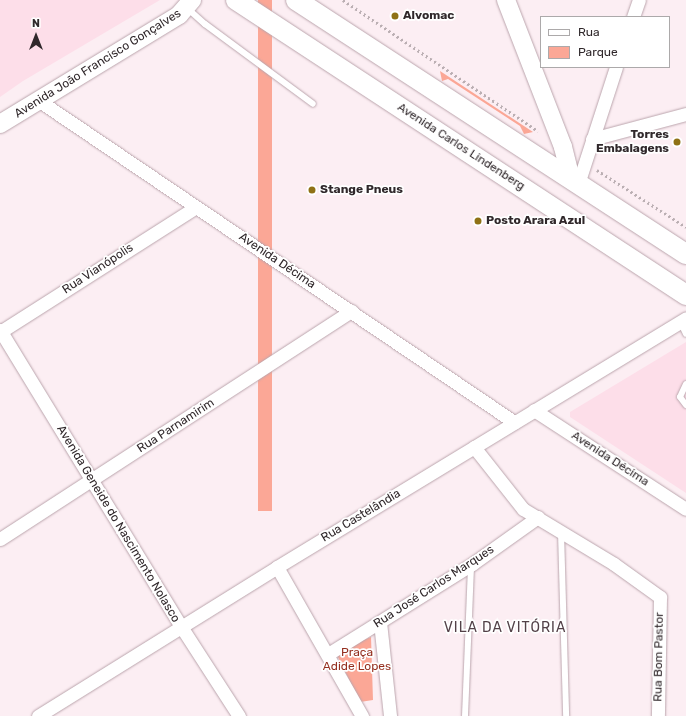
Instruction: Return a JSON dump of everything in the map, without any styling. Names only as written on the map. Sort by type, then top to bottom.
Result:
[{"type":"main road","name":"Avenida Carlos Lindenberg","points":[[236,0],[686,295]]},
{"type":"main road","points":[[296,0],[686,254]]},
{"type":"street","points":[[506,0],[575,182]]},
{"type":"street","points":[[633,16],[639,0]]},
{"type":"street","name":"Avenida João Francisco Gonçalves","points":[[0,124],[179,15],[190,4]]},
{"type":"street","points":[[575,182],[584,162],[616,68]]},
{"type":"street","name":"Avenida Décima","points":[[38,100],[514,422]]},
{"type":"street","points":[[592,139],[686,114]]},
{"type":"street","name":"Rua Vianópolis","points":[[0,331],[196,207]]},
{"type":"street","name":"Rua Parnamirim","points":[[0,538],[92,481],[351,311]]},
{"type":"street","name":"Rua Castelândia","points":[[38,716],[182,628],[277,567],[683,320]]},
{"type":"street","name":"Avenida Geneide do Nascimento Nolasco","points":[[0,331],[182,628],[239,716]]},
{"type":"street","name":"Avenida Décima","points":[[534,410],[686,509]]},
{"type":"street","points":[[474,447],[512,498],[523,509],[561,530]]},
{"type":"street","name":"Rua José Carlos Marques","points":[[328,654],[472,564],[538,518]]},
{"type":"street","name":"Rua Bom Pastor","points":[[561,530],[660,597],[658,716]]},
{"type":"street","points":[[277,567],[362,716]]},
{"type":"street","points":[[380,622],[390,716]]},
{"type":"lane","points":[[190,4],[205,24],[313,104]]},
{"type":"lane","points":[[683,320],[686,334]]},
{"type":"lane","points":[[686,384],[680,397],[686,405]]},
{"type":"lane","points":[[561,530],[566,716]]},
{"type":"lane","points":[[465,716],[472,564]]},
{"type":"path","points":[[343,0],[563,147]]},
{"type":"path","points":[[584,162],[686,227]]},
{"type":"shaded area","points":[[0,0],[160,0],[23,81],[0,97]]},
{"type":"shaded area","points":[[686,342],[686,493],[570,417],[570,412]]},
{"type":"green space","points":[[258,0],[272,0],[272,511],[258,511]]},
{"type":"green space","points":[[440,71],[533,132],[524,134],[520,126],[448,79],[442,81]]},
{"type":"green space","name":"Praça Adide Lopes","points":[[371,637],[373,700],[360,702],[335,651]]},
{"type":"place","name":"Alvomac","points":[[395,16]]},
{"type":"place","name":"Torres Embalagens","points":[[677,142]]},
{"type":"place","name":"Stange Pneus","points":[[312,190]]},
{"type":"place","name":"Posto Arara Azul","points":[[478,221]]},
{"type":"district","name":"VILA DA VITÓRIA","points":[[505,628]]}]
